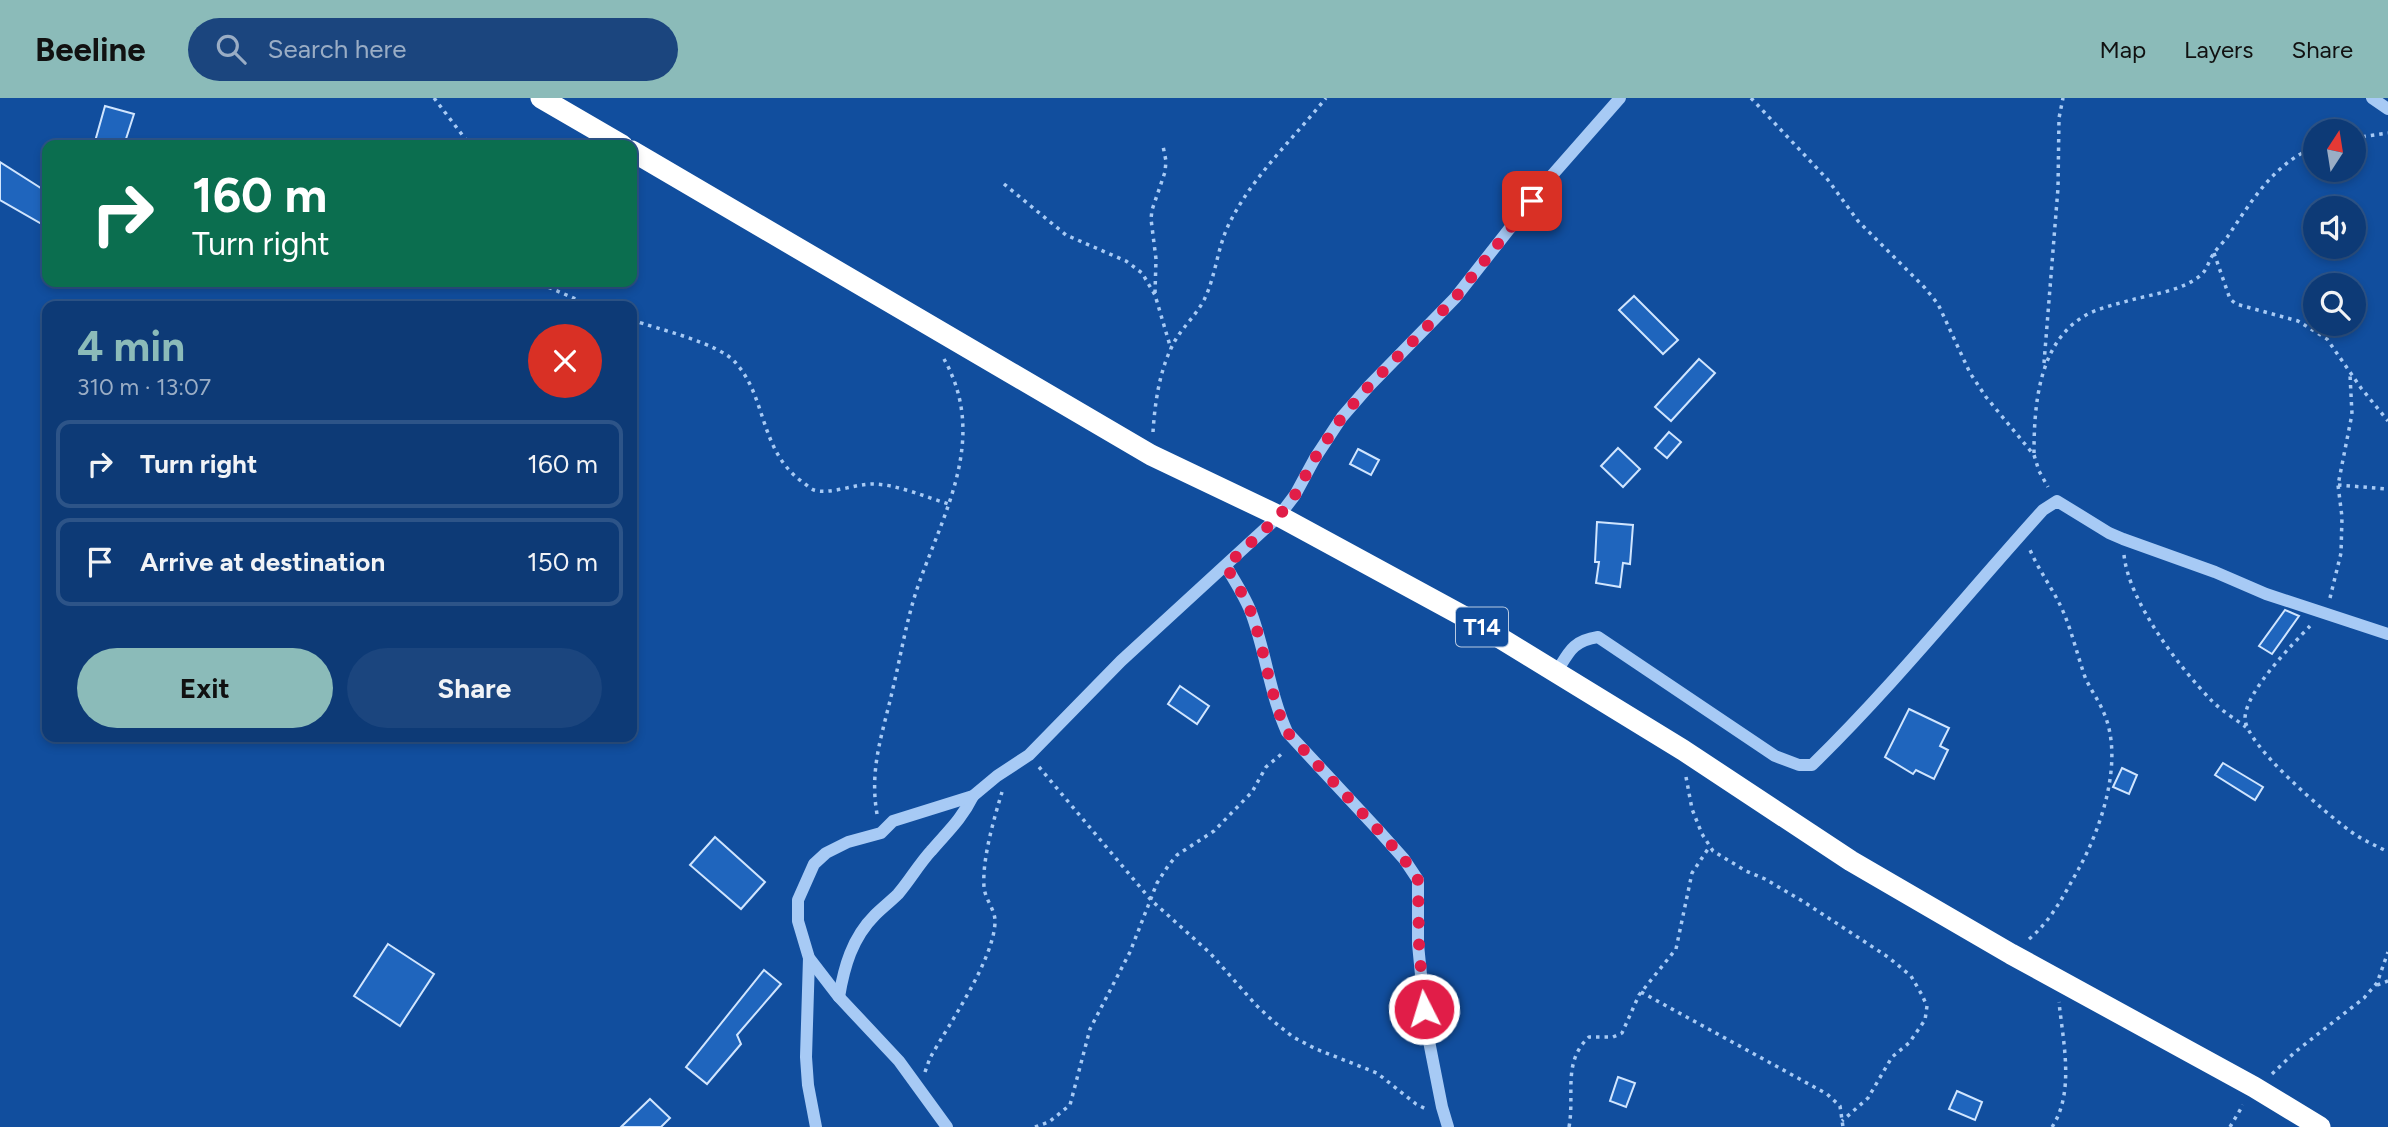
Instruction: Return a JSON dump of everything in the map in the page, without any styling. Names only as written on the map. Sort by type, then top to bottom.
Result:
[{"type":"highway","points":[[541,98],[613,140]]},
{"type":"highway","name":"T14","points":[[637,154],[1151,455],[1279,516],[1474,622],[1683,750],[1851,861],[2011,954],[2254,1087],[2320,1127]]},
{"type":"street","points":[[816,1127],[809,1094],[806,1057],[808,958],[798,920],[798,900],[814,864],[826,853],[849,842],[881,834],[893,821],[973,796],[1029,755],[1121,661],[1279,516],[1295,495],[1342,417],[1455,298],[1547,181],[1620,98]]},
{"type":"street","points":[[2372,98],[2388,109]]},
{"type":"street","points":[[1556,673],[1572,647],[1582,639],[1598,637],[1775,757],[1799,765],[1812,765],[1899,674],[2043,510],[2057,501],[2123,539],[2215,572],[2266,594],[2388,634]]},
{"type":"street","points":[[1226,566],[1252,614],[1268,678],[1287,732],[1404,859],[1418,880],[1419,944],[1426,1026],[1447,1122]]},
{"type":"street","points":[[839,997],[845,962],[859,936],[872,917],[897,895],[923,861],[955,827],[973,796]]},
{"type":"street","points":[[808,958],[839,997],[900,1061],[947,1127]]},
{"type":"path","points":[[434,98],[466,140]]},
{"type":"path","points":[[1151,455],[1154,411],[1163,369],[1171,349],[1204,299],[1227,228],[1239,205],[1326,98]]},
{"type":"path","points":[[1751,98],[1828,180],[1858,221],[1925,288],[1943,312],[1970,373],[1986,397],[2034,455]]},
{"type":"path","points":[[2057,501],[2039,471],[2034,455],[2036,408],[2044,369],[2058,188],[2059,118],[2063,98]]},
{"type":"path","points":[[2366,136],[2388,133]]},
{"type":"path","points":[[1155,295],[1156,259],[1151,219],[1166,172],[1163,146]]},
{"type":"path","points":[[2044,369],[2051,349],[2074,324],[2089,314],[2161,293],[2202,274],[2253,198],[2271,178],[2303,151]]},
{"type":"path","points":[[1004,184],[1066,234],[1102,249],[1142,273],[1155,295],[1171,349]]},
{"type":"path","points":[[2214,253],[2230,299],[2236,304],[2279,316],[2311,329],[2327,339],[2388,421]]},
{"type":"path","points":[[548,287],[580,301]]},
{"type":"path","points":[[637,322],[718,349],[734,361],[748,383],[774,452],[791,473],[814,490],[830,491],[851,485],[875,484],[949,504]]},
{"type":"path","points":[[881,834],[874,770],[878,745],[917,589],[958,477],[964,442],[963,414],[954,376],[940,352]]},
{"type":"path","points":[[2350,373],[2352,414],[2338,485],[2342,517],[2341,553],[2327,613],[2281,656],[2249,703],[2245,718],[2248,729],[2266,756],[2352,833],[2388,852]]},
{"type":"path","points":[[2338,485],[2388,489]]},
{"type":"path","points":[[2011,954],[2041,929],[2063,897],[2101,820],[2110,784],[2110,741],[2103,711],[2086,680],[2065,615],[2030,551],[2027,528]]},
{"type":"path","points":[[2123,539],[2126,574],[2148,619],[2213,702],[2248,729]]},
{"type":"path","points":[[1035,1127],[1049,1122],[1070,1105],[1090,1029],[1130,952],[1157,883],[1177,855],[1214,831],[1252,792],[1266,767],[1284,752],[1289,742],[1287,732]]},
{"type":"path","points":[[1683,750],[1687,792],[1702,834],[1710,846],[1727,860],[1804,902],[1888,957],[1911,976],[1927,1006],[1924,1020],[1909,1043],[1892,1057],[1868,1098],[1842,1121]]},
{"type":"path","points":[[1029,755],[1151,900],[1210,953],[1256,1005],[1293,1037],[1377,1073],[1416,1104],[1447,1122]]},
{"type":"path","points":[[919,1086],[930,1058],[987,956],[995,923],[984,889],[985,867],[1010,767]]},
{"type":"path","points":[[1569,1127],[1575,1054],[1590,1037],[1618,1036],[1641,992],[1676,949],[1692,873],[1710,846]]},
{"type":"path","points":[[2230,1127],[2254,1087],[2364,999],[2377,983],[2388,951]]},
{"type":"path","points":[[2052,1127],[2060,1115],[2064,1098],[2065,1061],[2057,979]]},
{"type":"path","points":[[2370,991],[2379,983],[2388,981]]},
{"type":"path","points":[[1641,992],[1827,1094],[1840,1106],[1843,1127]]},
{"type":"building","points":[[105,106],[134,114],[126,140],[95,140]]},
{"type":"building","points":[[0,162],[42,189],[42,224],[0,200]]},
{"type":"building","points":[[1634,296],[1678,340],[1663,354],[1619,310]]},
{"type":"building","points":[[1699,359],[1715,373],[1671,421],[1655,407]]},
{"type":"building","points":[[1669,432],[1681,442],[1667,458],[1655,448]]},
{"type":"building","points":[[1618,448],[1640,469],[1623,487],[1601,466]]},
{"type":"building","points":[[1358,449],[1379,460],[1371,475],[1350,464]]},
{"type":"building","points":[[1597,522],[1633,525],[1630,564],[1623,563],[1620,587],[1596,583],[1599,562],[1595,562]]},
{"type":"building","points":[[2285,610],[2299,616],[2272,654],[2259,646]]},
{"type":"building","points":[[1180,686],[1209,706],[1197,724],[1168,704]]},
{"type":"building","points":[[1909,709],[1949,728],[1940,746],[1948,750],[1934,779],[1916,770],[1913,774],[1885,757]]},
{"type":"building","points":[[2223,763],[2263,787],[2255,800],[2215,775]]},
{"type":"building","points":[[2122,768],[2137,775],[2129,794],[2113,787]]},
{"type":"building","points":[[715,837],[765,882],[741,909],[690,865]]},
{"type":"building","points":[[388,944],[434,974],[400,1026],[354,996]]},
{"type":"building","points":[[764,970],[781,984],[737,1035],[741,1044],[707,1084],[686,1067]]},
{"type":"building","points":[[1618,1077],[1635,1083],[1626,1107],[1610,1101]]},
{"type":"building","points":[[1957,1091],[1982,1102],[1975,1120],[1949,1109]]},
{"type":"building","points":[[650,1099],[670,1118],[661,1127],[621,1127]]},
{"type":"route","points":[[1424,1009],[1418,880],[1404,859],[1287,732],[1268,678],[1252,614],[1226,566],[1279,516],[1295,495],[1325,441],[1342,417],[1455,298],[1532,201]]}]
